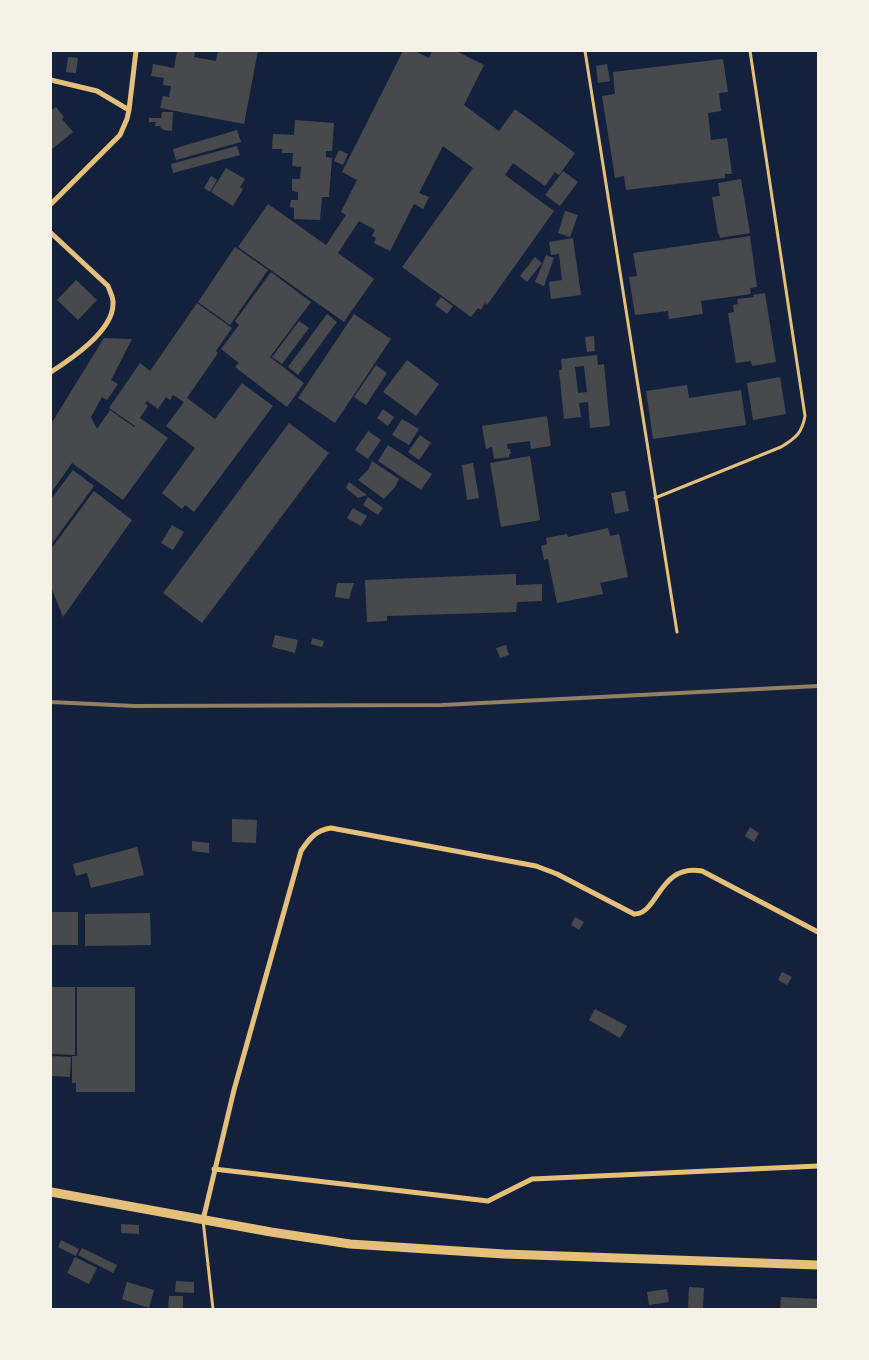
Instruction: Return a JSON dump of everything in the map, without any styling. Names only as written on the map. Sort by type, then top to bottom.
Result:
[{"type":"main road","points":[[51,1192],[203,1220],[350,1244],[504,1254],[818,1265]]},
{"type":"street","points":[[51,204],[120,135],[129,110],[136,51]]},
{"type":"street","points":[[51,80],[97,91],[129,110]]},
{"type":"street","points":[[51,233],[108,286],[114,305],[111,316],[90,343],[51,372]]},
{"type":"street","points":[[203,1220],[243,1054],[301,851],[316,833],[324,829],[332,828],[536,866],[557,874],[634,914],[644,912],[673,876],[688,870],[702,871],[818,932]]},
{"type":"street","points":[[214,1169],[488,1201],[532,1179],[818,1166]]},
{"type":"lane","points":[[585,51],[676,632]]},
{"type":"lane","points":[[655,498],[781,447],[794,439],[803,428],[805,416],[750,51]]},
{"type":"lane","points":[[203,1220],[213,1309]]},
{"type":"building","points":[[177,51],[195,51],[194,57],[216,61],[218,51],[258,51],[244,124],[160,108],[163,96],[169,97],[171,86],[163,85],[164,78],[151,76],[153,64],[174,68]]},
{"type":"building","points":[[403,51],[415,51],[429,58],[432,51],[456,51],[484,65],[464,105],[499,131],[515,109],[575,153],[559,175],[555,172],[545,186],[513,163],[505,175],[554,211],[487,305],[485,303],[481,310],[478,308],[471,317],[402,267],[473,168],[443,146],[419,193],[429,197],[423,209],[414,204],[390,251],[374,243],[376,238],[372,236],[375,230],[359,221],[338,253],[374,279],[344,322],[238,247],[268,204],[326,245],[346,215],[341,212],[357,180],[342,172]]},
{"type":"building","points":[[68,57],[78,58],[76,73],[66,72]]},
{"type":"building","points":[[723,59],[728,92],[719,93],[721,111],[708,113],[711,140],[727,138],[732,174],[725,174],[725,178],[626,190],[624,176],[615,178],[602,96],[615,94],[613,72]]},
{"type":"building","points":[[607,64],[610,81],[598,83],[596,66]]},
{"type":"building","points":[[56,107],[64,117],[62,119],[73,132],[51,150],[51,110]]},
{"type":"building","points":[[162,112],[173,112],[172,131],[163,130],[160,128],[161,126],[155,126],[156,122],[149,122],[149,118],[161,118]]},
{"type":"building","points":[[295,120],[334,123],[332,151],[326,151],[326,157],[332,158],[329,197],[322,197],[320,220],[294,219],[294,208],[290,207],[291,200],[298,200],[298,192],[292,191],[292,179],[300,179],[301,167],[292,166],[293,153],[282,153],[282,149],[272,149],[273,134],[294,135]]},
{"type":"building","points":[[237,130],[241,142],[176,160],[173,149]]},
{"type":"building","points":[[237,146],[240,155],[173,173],[171,164]]},
{"type":"building","points":[[339,150],[348,154],[343,165],[334,161]]},
{"type":"building","points":[[226,168],[245,179],[240,187],[243,189],[233,206],[211,192]]},
{"type":"building","points":[[563,171],[578,182],[560,206],[545,195]]},
{"type":"building","points":[[211,176],[217,180],[210,192],[204,188]]},
{"type":"building","points":[[741,179],[750,233],[720,238],[712,197],[720,196],[718,183]]},
{"type":"building","points":[[565,211],[578,215],[570,237],[558,233]]},
{"type":"building","points":[[750,236],[757,287],[750,288],[751,294],[701,301],[703,314],[669,319],[668,311],[635,315],[629,277],[637,276],[633,253]]},
{"type":"building","points":[[573,238],[581,295],[551,299],[549,282],[562,280],[559,254],[551,255],[549,242]]},
{"type":"building","points":[[235,247],[268,270],[230,325],[198,302]]},
{"type":"building","points":[[546,255],[554,258],[544,286],[535,282]]},
{"type":"building","points":[[535,257],[542,263],[527,282],[520,276]]},
{"type":"building","points":[[271,272],[311,302],[270,357],[304,383],[287,407],[235,367],[239,363],[221,349],[239,325],[235,321]]},
{"type":"building","points":[[76,280],[97,300],[78,320],[57,300]]},
{"type":"building","points":[[765,293],[776,362],[752,366],[751,361],[736,363],[728,313],[734,312],[733,305],[738,304],[737,299],[754,297],[753,295]]},
{"type":"building","points":[[441,297],[453,306],[447,314],[435,305]]},
{"type":"building","points":[[197,303],[232,328],[216,351],[218,353],[187,398],[215,419],[242,383],[273,406],[194,512],[185,505],[182,509],[162,493],[195,448],[166,426],[184,402],[173,395],[170,400],[166,397],[158,409],[147,401],[145,403],[148,406],[140,418],[168,438],[123,500],[72,463],[51,493],[51,424],[104,338],[132,339],[111,380],[118,384],[107,400],[102,397],[91,417],[97,429],[110,410],[134,427],[109,408],[140,363],[150,371]]},
{"type":"building","points":[[327,314],[337,322],[298,375],[288,367]]},
{"type":"building","points":[[354,314],[391,339],[335,423],[298,398]]},
{"type":"building","points":[[299,321],[309,328],[282,364],[272,357]]},
{"type":"building","points":[[594,336],[595,351],[587,352],[585,337]]},
{"type":"building","points":[[597,355],[598,365],[604,364],[610,426],[590,428],[588,402],[579,403],[581,417],[564,419],[559,370],[562,370],[561,359]],"holes":[[[584,366],[587,392],[578,393],[575,367]]]},
{"type":"building","points":[[407,360],[439,384],[416,416],[383,392]]},
{"type":"building","points":[[376,365],[387,373],[366,405],[354,397]]},
{"type":"building","points":[[780,377],[786,414],[753,420],[747,383]]},
{"type":"building","points":[[687,385],[689,398],[741,390],[746,425],[653,439],[646,391]]},
{"type":"building","points":[[383,409],[394,417],[388,426],[377,418]]},
{"type":"building","points":[[547,416],[551,446],[531,449],[530,441],[507,444],[511,454],[509,454],[509,457],[494,459],[492,447],[486,449],[482,426]]},
{"type":"building","points":[[402,419],[419,429],[409,445],[392,435]]},
{"type":"building","points":[[289,423],[329,453],[202,623],[163,593]]},
{"type":"building","points":[[368,431],[381,440],[368,459],[355,450]]},
{"type":"building","points":[[420,435],[431,443],[419,460],[408,452]]},
{"type":"building","points":[[388,445],[432,474],[421,490],[378,461]]},
{"type":"building","points":[[530,456],[540,520],[501,527],[490,463]]},
{"type":"building","points":[[372,461],[399,479],[395,487],[384,499],[358,480],[368,470]]},
{"type":"building","points":[[473,463],[479,498],[467,500],[462,465]]},
{"type":"building","points":[[73,470],[94,486],[51,545],[51,499]]},
{"type":"building","points":[[349,482],[367,495],[358,498],[346,488]]},
{"type":"building","points":[[94,491],[132,520],[63,617],[51,587],[51,549]]},
{"type":"building","points":[[625,491],[629,511],[615,514],[611,493]]},
{"type":"building","points":[[368,497],[383,508],[378,515],[363,505]]},
{"type":"building","points":[[353,508],[367,516],[361,526],[347,518]]},
{"type":"building","points":[[172,525],[184,532],[173,550],[161,543]]},
{"type":"building","points":[[608,528],[610,536],[619,534],[628,577],[600,583],[603,594],[557,603],[548,559],[544,560],[541,546],[547,544],[546,538],[567,534],[568,537]]},
{"type":"building","points":[[516,574],[516,585],[542,584],[542,601],[517,602],[516,612],[387,616],[387,621],[367,622],[365,580]]},
{"type":"building","points":[[337,583],[354,583],[349,599],[335,597]]},
{"type":"building","points":[[275,635],[298,640],[295,653],[272,647]]},
{"type":"building","points":[[312,638],[324,641],[322,647],[311,644]]},
{"type":"building","points":[[506,645],[509,655],[500,658],[496,648]]},
{"type":"building","points":[[232,819],[257,820],[256,843],[232,842]]},
{"type":"building","points":[[750,827],[759,833],[754,842],[745,836]]},
{"type":"building","points":[[192,841],[209,843],[209,853],[192,851]]},
{"type":"building","points":[[137,847],[144,875],[91,888],[87,873],[76,876],[73,864]]},
{"type":"building","points":[[51,912],[78,912],[78,945],[51,945]]},
{"type":"building","points":[[150,913],[151,945],[85,946],[85,914]]},
{"type":"building","points":[[575,917],[584,922],[579,930],[571,925]]},
{"type":"building","points":[[782,972],[792,977],[787,985],[778,980]]},
{"type":"building","points":[[51,987],[75,987],[75,1055],[51,1054]]},
{"type":"building","points":[[77,987],[135,987],[135,1092],[76,1092],[76,1083],[72,1083],[72,1056],[77,1056]]},
{"type":"building","points":[[595,1009],[627,1026],[620,1038],[589,1020]]},
{"type":"building","points":[[51,1056],[71,1057],[70,1077],[51,1076]]},
{"type":"building","points":[[121,1224],[139,1225],[139,1234],[121,1233]]},
{"type":"building","points":[[61,1240],[79,1249],[76,1256],[58,1247]]},
{"type":"building","points":[[82,1248],[117,1265],[113,1273],[78,1255]]},
{"type":"building","points":[[75,1257],[97,1268],[89,1284],[67,1273]]},
{"type":"building","points":[[176,1281],[194,1282],[194,1293],[175,1292]]},
{"type":"building","points":[[127,1282],[154,1290],[149,1308],[122,1299]]},
{"type":"building","points":[[689,1287],[704,1288],[703,1309],[688,1309]]},
{"type":"building","points":[[667,1289],[669,1302],[649,1305],[647,1292]]},
{"type":"building","points":[[169,1296],[183,1296],[183,1309],[168,1309]]},
{"type":"building","points":[[781,1297],[818,1299],[818,1309],[780,1309]]},
{"type":"railway","points":[[51,702],[134,706],[442,705],[818,686]]}]
